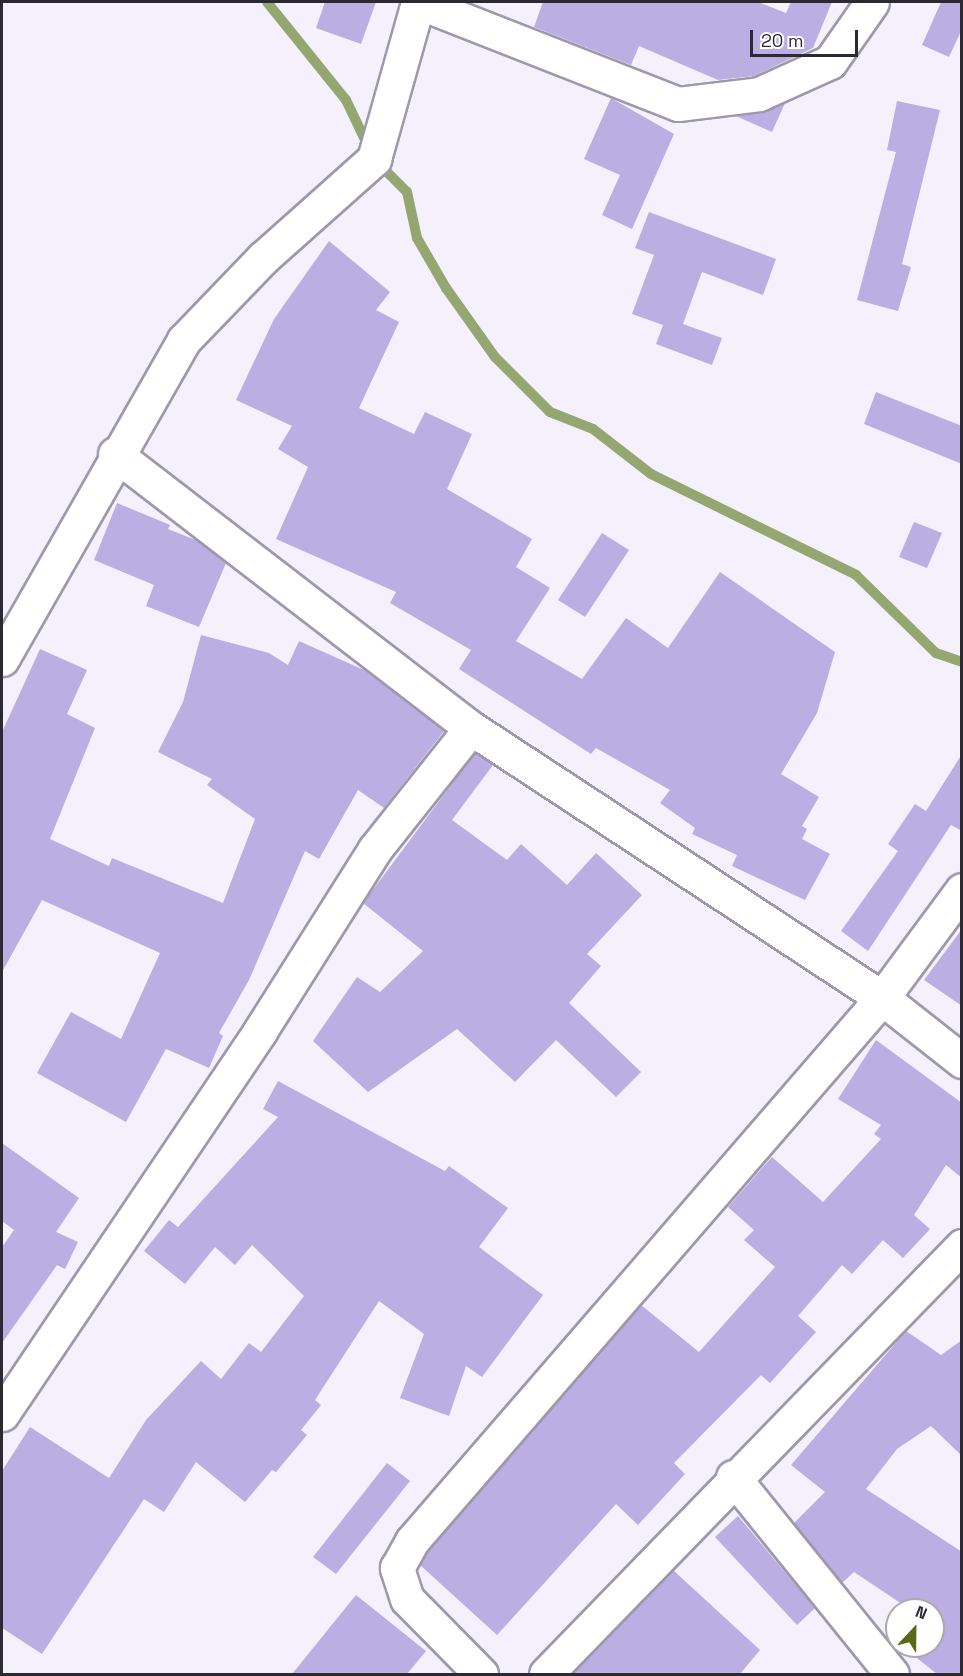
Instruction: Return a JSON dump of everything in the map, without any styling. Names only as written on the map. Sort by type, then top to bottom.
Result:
[{"type":"street","points":[[2,659],[115,453],[184,340],[263,258],[374,159],[418,2],[678,104],[759,94],[830,62],[872,2]]},
{"type":"street","points":[[115,453],[471,728],[882,998],[962,1061]]},
{"type":"street","points":[[2,1413],[260,1031],[375,849],[471,728]]},
{"type":"street","points":[[481,1674],[407,1599],[397,1568],[412,1541],[882,998],[962,890]]},
{"type":"street","points":[[546,1674],[733,1477],[962,1246]]},
{"type":"street","points":[[733,1477],[892,1674]]},
{"type":"building","points":[[325,2],[376,2],[361,44],[316,28]]},
{"type":"building","points":[[543,2],[758,2],[786,13],[791,2],[832,2],[813,48],[754,76],[718,80],[639,46],[631,65],[534,27]]},
{"type":"building","points":[[941,2],[962,2],[962,29],[949,57],[922,45]]},
{"type":"building","points":[[611,98],[674,134],[632,229],[602,215],[620,175],[584,159]]},
{"type":"building","points":[[897,101],[940,110],[902,264],[911,267],[898,311],[857,300],[896,152],[887,150]]},
{"type":"building","points":[[785,103],[772,132],[736,116],[762,113]]},
{"type":"building","points":[[649,212],[776,259],[763,295],[702,272],[683,324],[722,338],[712,365],[656,344],[663,325],[632,314],[654,255],[635,248]]},
{"type":"building","points":[[329,241],[390,292],[376,310],[399,322],[359,408],[414,434],[425,412],[472,434],[447,489],[532,539],[516,567],[550,588],[516,641],[582,679],[626,618],[668,648],[720,572],[835,652],[817,713],[781,774],[819,797],[802,826],[807,829],[802,839],[830,854],[805,900],[732,866],[737,855],[692,834],[695,828],[660,803],[670,790],[596,748],[591,754],[459,669],[471,650],[390,603],[396,592],[276,539],[308,467],[278,449],[292,426],[236,400],[274,319]]},
{"type":"building","points":[[876,392],[962,426],[962,464],[864,424]]},
{"type":"building","points":[[117,503],[170,525],[168,529],[198,541],[226,563],[199,627],[146,606],[154,585],[94,560]]},
{"type":"building","points":[[914,522],[942,533],[927,568],[899,557]]},
{"type":"building","points":[[602,533],[629,550],[585,617],[558,600]]},
{"type":"building","points":[[201,635],[269,653],[288,665],[299,641],[364,670],[444,731],[384,808],[358,790],[319,859],[305,851],[249,980],[219,1033],[223,1036],[209,1068],[166,1049],[126,1122],[37,1073],[71,1012],[121,1039],[160,953],[42,900],[2,972],[2,732],[40,649],[87,670],[67,714],[95,728],[50,839],[109,866],[112,858],[223,903],[255,819],[207,785],[212,779],[158,752],[183,702]]},
{"type":"building","points":[[475,753],[493,765],[452,820],[507,860],[521,844],[567,885],[596,853],[642,895],[587,954],[601,966],[569,1003],[641,1072],[616,1097],[556,1040],[515,1082],[457,1029],[368,1092],[313,1041],[357,977],[380,992],[423,951],[363,903]]},
{"type":"building","points":[[962,754],[962,831],[951,825],[868,951],[841,931],[898,851],[888,844],[915,804],[926,811]]},
{"type":"building","points":[[962,929],[962,1006],[924,980]]},
{"type":"building","points":[[876,1040],[962,1103],[962,1178],[946,1165],[914,1215],[930,1229],[903,1258],[883,1240],[852,1274],[842,1265],[798,1316],[816,1332],[770,1383],[761,1375],[674,1463],[685,1474],[638,1525],[616,1504],[497,1635],[420,1565],[427,1552],[641,1305],[699,1352],[775,1267],[744,1240],[754,1230],[728,1207],[772,1157],[823,1202],[881,1139],[874,1134],[881,1125],[838,1099]]},
{"type":"building","points":[[278,1081],[445,1171],[449,1166],[508,1208],[479,1247],[543,1295],[482,1377],[466,1366],[449,1416],[400,1398],[424,1334],[379,1301],[315,1400],[321,1405],[301,1430],[307,1435],[276,1472],[272,1470],[245,1502],[196,1462],[164,1512],[144,1499],[42,1654],[2,1628],[2,1471],[30,1427],[109,1478],[146,1420],[201,1361],[221,1379],[249,1343],[261,1352],[304,1296],[252,1245],[235,1265],[215,1247],[185,1284],[144,1251],[169,1220],[178,1227],[278,1117],[263,1109]]},
{"type":"building","points":[[2,1143],[79,1198],[56,1232],[78,1242],[65,1269],[57,1265],[2,1343],[2,1247],[14,1230],[2,1221]]},
{"type":"building","points":[[906,1331],[941,1355],[962,1340],[962,1456],[931,1426],[897,1449],[866,1489],[962,1552],[962,1674],[937,1674],[917,1658],[945,1658],[945,1598],[893,1598],[854,1572],[842,1583],[794,1523],[825,1492],[791,1465]]},
{"type":"building","points":[[387,1463],[410,1481],[336,1574],[313,1557]]},
{"type":"building","points":[[738,1516],[815,1608],[797,1625],[715,1537]]},
{"type":"building","points":[[673,1570],[760,1650],[740,1674],[572,1674]]},
{"type":"building","points":[[356,1595],[426,1651],[407,1674],[292,1674]]},
{"type":"waterway","points":[[267,2],[346,100],[369,148]]},
{"type":"waterway","points":[[377,162],[407,192],[417,238],[446,288],[495,357],[550,412],[593,429],[651,474],[856,575],[936,653],[962,662]]}]
